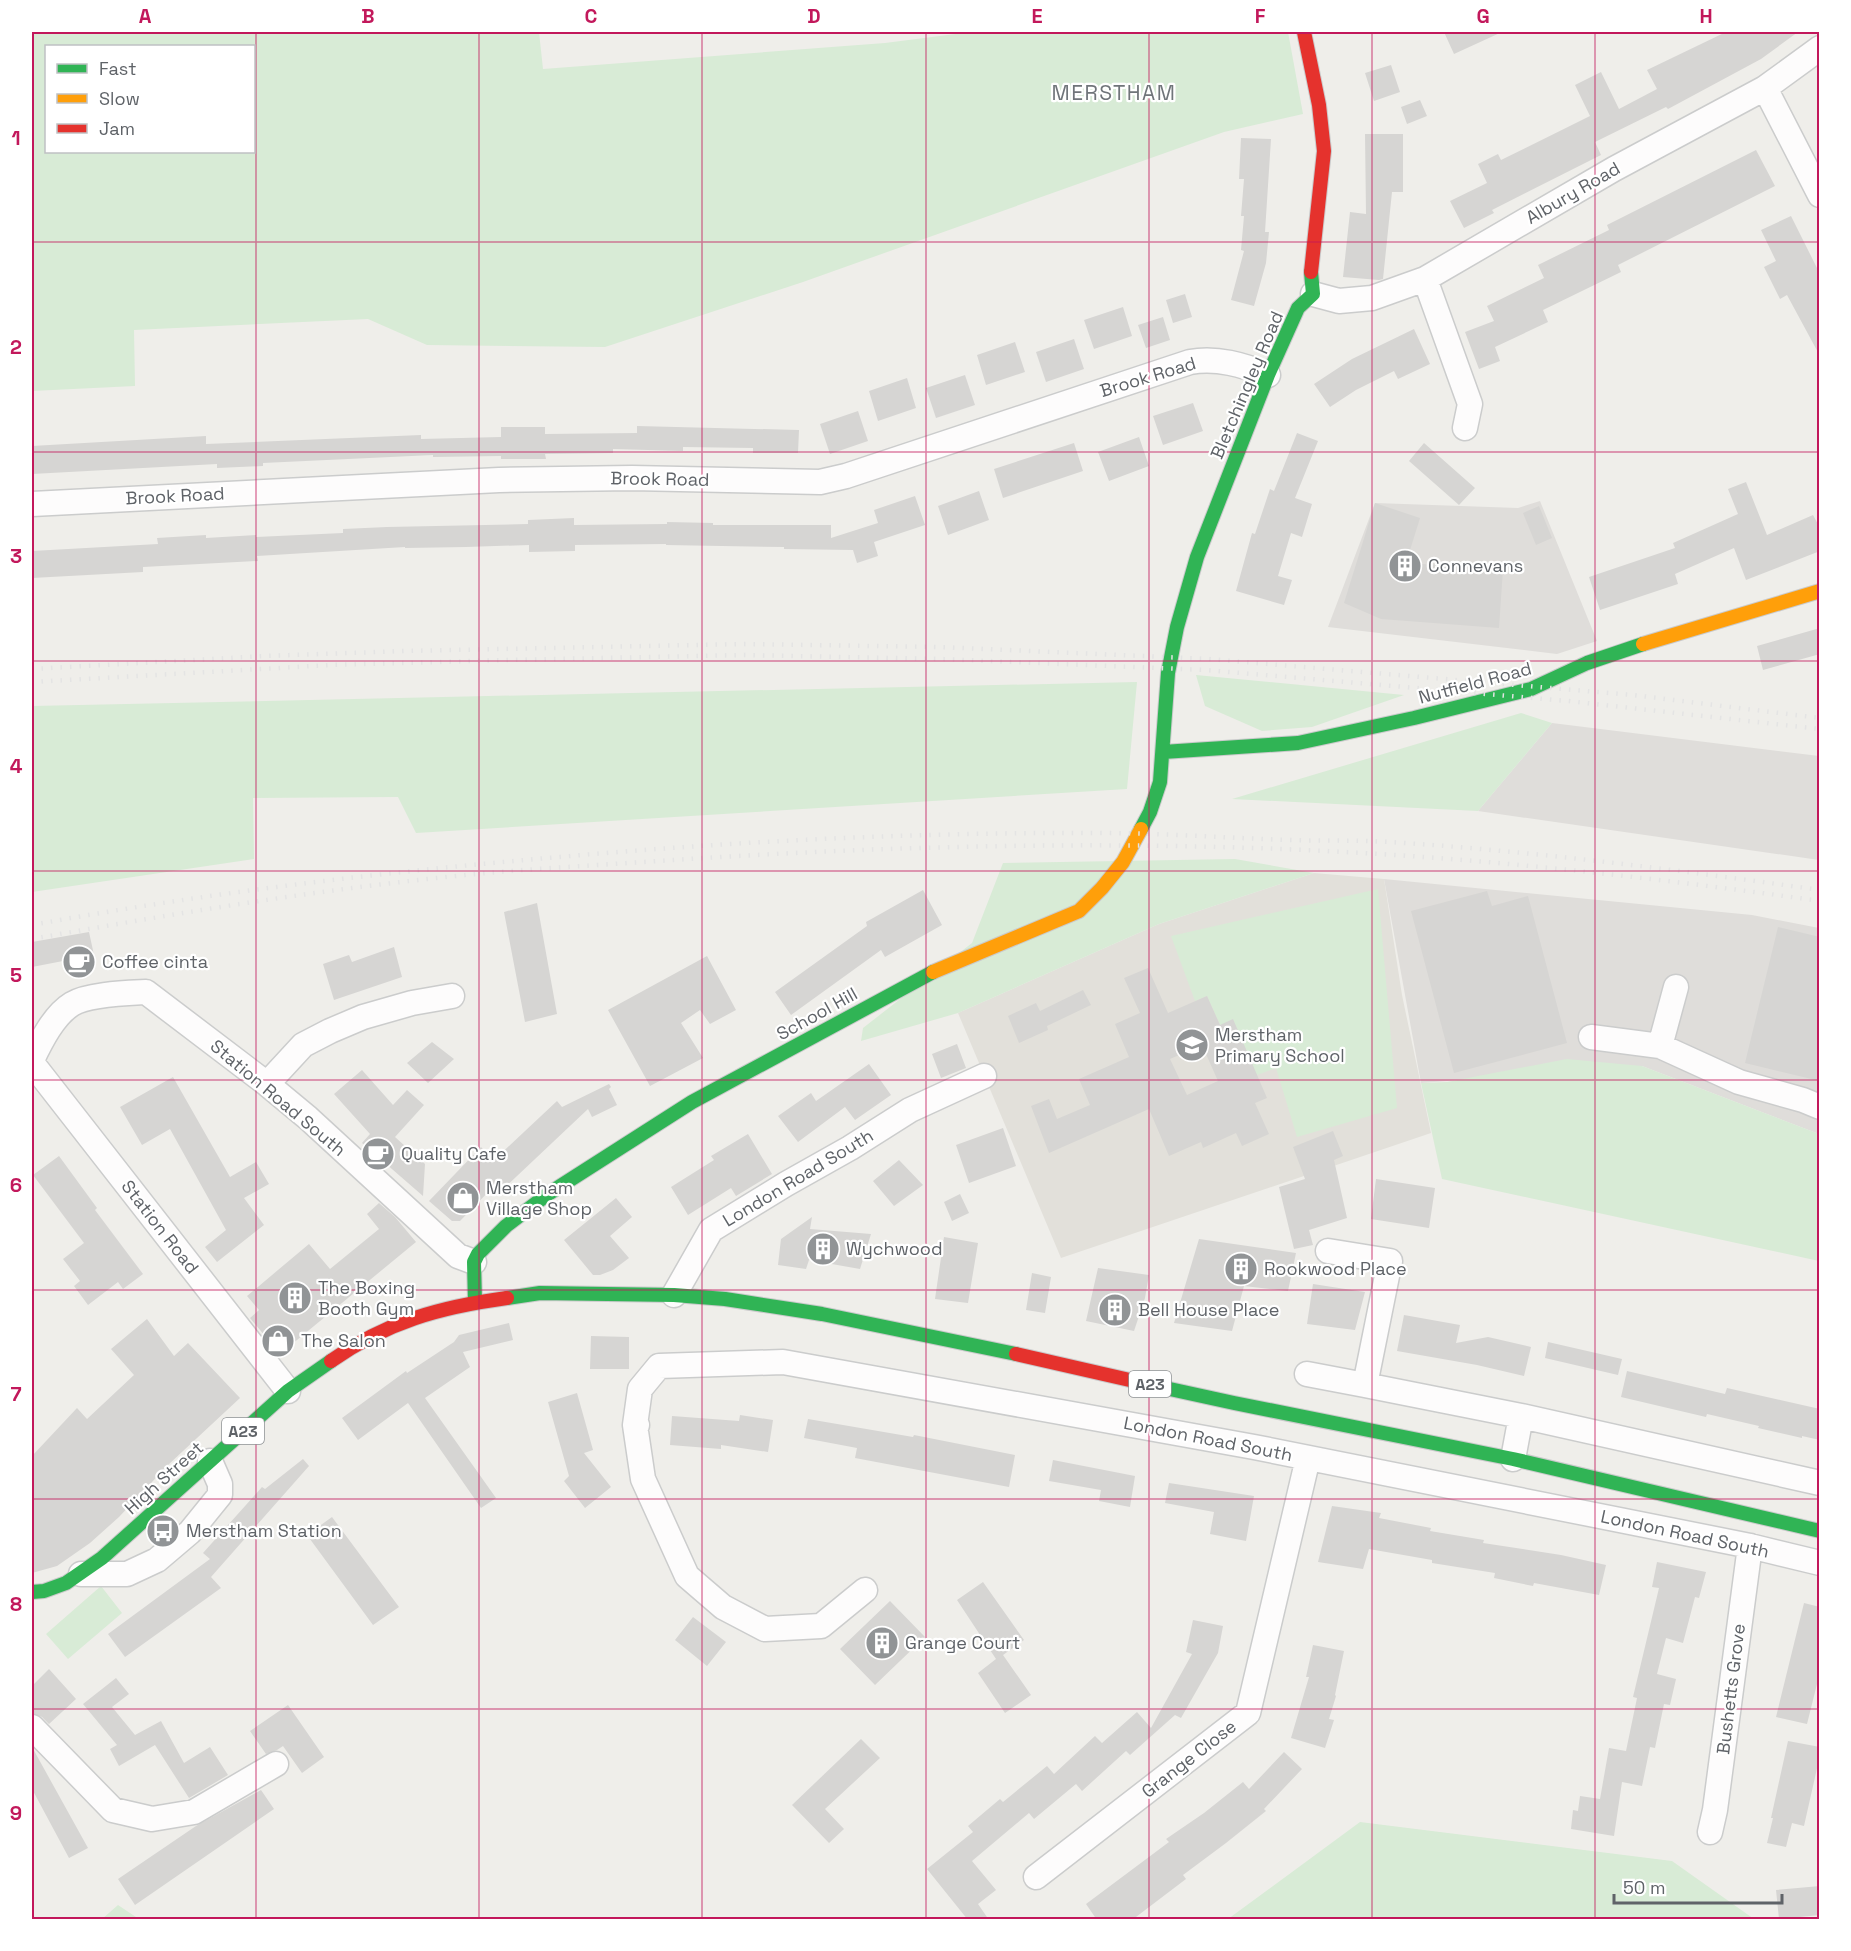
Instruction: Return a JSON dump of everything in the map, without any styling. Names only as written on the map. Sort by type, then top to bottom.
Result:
[{"type":"street","points":[[1304,32],[1319,105],[1324,151],[1319,208],[1310,267],[1313,294]]},
{"type":"street","name":"Albury Road","points":[[1313,294],[1339,301],[1372,298],[1425,279],[1614,169],[1765,88],[1820,48]]},
{"type":"street","points":[[1765,88],[1820,195]]},
{"type":"street","points":[[1425,279],[1470,404],[1465,428]]},
{"type":"street","name":"Bletchingley Road","points":[[1163,752],[1168,673],[1177,627],[1197,557],[1268,375],[1298,308],[1313,294]]},
{"type":"street","name":"Brook Road","points":[[32,504],[499,480],[632,478],[820,482],[846,476],[1190,362],[1221,361],[1241,365],[1268,375]]},
{"type":"street","name":"Nutfield Road","points":[[1163,752],[1298,743],[1414,718],[1531,688],[1587,663],[1662,637],[1820,591]]},
{"type":"street","name":"School Hill","points":[[474,1262],[485,1245],[548,1194],[692,1102],[925,975],[1079,910],[1102,888],[1123,862],[1150,812],[1160,782],[1163,752]]},
{"type":"street","points":[[1660,1046],[1676,987]]},
{"type":"street","name":"Station Road South","points":[[32,1061],[44,1036],[72,1004],[83,1000],[146,992],[267,1084],[308,1118],[458,1256],[474,1262]]},
{"type":"street","points":[[267,1084],[303,1045],[330,1031],[363,1017],[412,1003],[452,996]]},
{"type":"street","points":[[1591,1037],[1660,1046],[1739,1082],[1820,1107]]},
{"type":"street","name":"Station Road","points":[[32,1061],[288,1391]]},
{"type":"street","name":"London Road South","points":[[674,1295],[711,1230],[910,1110],[984,1076]]},
{"type":"street","points":[[1328,1251],[1390,1261],[1365,1385]]},
{"type":"street","points":[[474,1262],[475,1302]]},
{"type":"street","name":"London Road South","points":[[475,1302],[540,1293],[674,1295],[725,1299],[822,1314],[957,1341],[1234,1403],[1514,1459],[1820,1531]]},
{"type":"street","name":"High Street","points":[[32,1592],[44,1591],[66,1583],[102,1558],[288,1391],[356,1343],[419,1315],[475,1302]]},
{"type":"street","name":"London Road South","points":[[865,1590],[821,1626],[765,1629],[723,1607],[687,1576],[643,1479],[636,1425],[640,1389],[659,1366],[783,1362],[1308,1458],[1750,1546],[1820,1563]]},
{"type":"street","points":[[1307,1374],[1521,1416],[1820,1483]]},
{"type":"street","points":[[1514,1459],[1521,1416]]},
{"type":"street","points":[[1452,1486],[1458,1448]]},
{"type":"street","name":"Grange Close","points":[[1036,1877],[1248,1713],[1308,1458]]},
{"type":"street","points":[[81,1574],[127,1574],[157,1560],[190,1532],[220,1496],[220,1484],[210,1461]]},
{"type":"street","name":"Bushetts Grove","points":[[1710,1832],[1715,1810],[1750,1546]]},
{"type":"street","points":[[32,1727],[113,1809],[152,1819],[194,1812],[276,1764]]},
{"type":"shaded area","points":[[1540,501],[1597,641],[1557,654],[1328,627],[1375,503],[1518,508]]},
{"type":"shaded area","points":[[1552,723],[1819,756],[1819,860],[1478,811]]},
{"type":"shaded area","name":"Merstham Primary School","points":[[1314,873],[1384,879],[1402,995],[1431,1133],[1061,1258],[958,1013],[1159,924]]},
{"type":"shaded area","points":[[1384,879],[1752,915],[1819,928],[1819,1134],[1642,1066],[1421,1083]]},
{"type":"green space","points":[[32,32],[539,32],[543,69],[885,43],[971,32],[1288,32],[1303,114],[1224,132],[803,282],[605,347],[427,345],[368,319],[134,330],[135,386],[32,391]]},
{"type":"green space","points":[[1196,675],[1404,695],[1312,727],[1262,731],[1205,706]]},
{"type":"green space","points":[[1137,682],[1127,789],[416,833],[398,797],[253,798],[254,859],[32,892],[32,706]]},
{"type":"green space","points":[[1521,713],[1552,723],[1478,811],[1232,799]]},
{"type":"green space","points":[[1235,859],[1314,873],[1159,924],[958,1013],[861,1041],[863,1028],[972,943],[1003,863]]},
{"type":"green space","points":[[1378,889],[1397,1108],[1297,1137],[1276,1068],[1257,1075],[1220,1025],[1207,996],[1195,1001],[1171,936]]},
{"type":"green space","points":[[1567,1059],[1642,1066],[1819,1134],[1819,1261],[1442,1179],[1421,1083],[1447,1082]]},
{"type":"green space","points":[[101,1586],[122,1613],[68,1659],[46,1634]]},
{"type":"green space","points":[[1360,1822],[1672,1861],[1754,1919],[1228,1919]]},
{"type":"green space","points":[[118,1905],[139,1919],[102,1919]]},
{"type":"building","points":[[1444,32],[1502,32],[1454,54]]},
{"type":"building","points":[[1726,32],[1798,32],[1761,59],[1668,109],[1666,107],[1595,142],[1601,155],[1492,210],[1494,213],[1464,228],[1450,201],[1487,183],[1478,164],[1498,154],[1501,160],[1590,116],[1575,85],[1601,72],[1619,109],[1657,89],[1647,70]]},
{"type":"building","points":[[1391,65],[1400,92],[1374,101],[1365,73]]},
{"type":"building","points":[[1420,100],[1427,116],[1407,124],[1401,107]]},
{"type":"building","points":[[1365,134],[1403,134],[1403,192],[1392,192],[1383,279],[1379,280],[1343,277],[1350,212],[1366,214]]},
{"type":"building","points":[[1241,138],[1271,139],[1265,232],[1269,232],[1266,263],[1254,306],[1231,300],[1244,251],[1241,250],[1244,216],[1241,216],[1244,179],[1239,179]]},
{"type":"building","points":[[1756,150],[1775,186],[1618,265],[1621,272],[1543,310],[1548,322],[1495,347],[1500,361],[1479,369],[1465,332],[1494,321],[1487,306],[1544,278],[1538,265],[1609,230],[1607,225]]},
{"type":"building","points":[[1791,216],[1820,274],[1820,356],[1787,295],[1780,299],[1764,267],[1776,261],[1761,230]]},
{"type":"building","points":[[1185,294],[1192,317],[1173,323],[1166,300]]},
{"type":"building","points":[[1123,307],[1132,336],[1094,349],[1084,320]]},
{"type":"building","points":[[1163,317],[1170,340],[1146,348],[1138,325]]},
{"type":"building","points":[[1414,329],[1430,364],[1398,379],[1394,371],[1356,390],[1330,407],[1314,384],[1352,359]]},
{"type":"building","points":[[1074,339],[1084,369],[1046,382],[1036,352]]},
{"type":"building","points":[[1015,342],[1025,372],[986,385],[977,355]]},
{"type":"building","points":[[965,375],[975,405],[936,418],[926,388]]},
{"type":"building","points":[[907,378],[916,408],[878,421],[869,391]]},
{"type":"building","points":[[1193,403],[1203,431],[1163,445],[1153,416]]},
{"type":"building","points":[[858,411],[868,441],[830,454],[820,424]]},
{"type":"building","points":[[637,426],[799,430],[798,453],[753,453],[753,448],[683,447],[683,451],[613,449],[613,453],[545,454],[546,459],[501,459],[501,456],[433,457],[433,455],[263,463],[263,466],[217,468],[217,464],[32,474],[32,446],[206,436],[206,444],[421,435],[421,439],[501,437],[501,427],[545,427],[545,434],[637,433]]},
{"type":"building","points":[[1297,433],[1318,441],[1295,498],[1312,504],[1302,537],[1291,533],[1278,576],[1292,580],[1284,605],[1236,591],[1252,533],[1255,534],[1270,489],[1274,491]]},
{"type":"building","points":[[1139,437],[1149,466],[1109,481],[1098,452]]},
{"type":"building","points":[[1074,443],[1083,471],[1003,498],[994,469]]},
{"type":"building","points":[[1424,443],[1475,488],[1459,505],[1409,461]]},
{"type":"building","points":[[1746,482],[1767,535],[1813,515],[1820,528],[1820,551],[1746,580],[1734,548],[1675,574],[1678,584],[1600,610],[1589,577],[1675,548],[1673,543],[1738,514],[1728,489]]},
{"type":"building","points":[[979,491],[989,520],[948,535],[938,506]]},
{"type":"building","points":[[915,496],[925,525],[874,542],[878,556],[857,563],[853,550],[784,549],[784,547],[666,544],[575,545],[575,551],[529,552],[529,545],[405,547],[257,556],[258,561],[143,567],[143,572],[32,578],[32,551],[158,544],[157,538],[206,535],[206,538],[343,533],[343,529],[528,524],[528,520],[574,518],[574,525],[667,524],[667,522],[713,523],[713,525],[831,525],[831,538],[878,523],[874,510]]},
{"type":"building","name":"Connevans","points":[[1375,503],[1420,518],[1406,563],[1503,569],[1499,628],[1381,619],[1344,603]]},
{"type":"building","points":[[1539,506],[1552,538],[1536,545],[1523,513]]},
{"type":"building","points":[[1820,628],[1820,654],[1763,670],[1757,646]]},
{"type":"building","points":[[923,890],[942,925],[885,957],[881,950],[791,1015],[775,992],[867,926],[866,922]]},
{"type":"building","points":[[1487,891],[1492,906],[1528,896],[1567,1043],[1454,1073],[1411,911]]},
{"type":"building","points":[[537,903],[557,1014],[525,1022],[504,912]]},
{"type":"building","points":[[1778,927],[1820,937],[1820,1081],[1745,1063]]},
{"type":"building","points":[[89,932],[94,955],[32,967],[32,942]]},
{"type":"building","points":[[394,947],[402,977],[334,1000],[323,964],[349,955],[352,962]]},
{"type":"building","points":[[707,956],[736,1010],[710,1024],[700,1010],[681,1023],[703,1058],[650,1086],[608,1010]]},
{"type":"building","points":[[1148,968],[1168,1013],[1207,996],[1220,1025],[1233,1019],[1267,1098],[1255,1103],[1269,1134],[1242,1146],[1236,1133],[1203,1148],[1201,1142],[1169,1156],[1149,1109],[1049,1153],[1031,1106],[1049,1099],[1057,1119],[1090,1105],[1079,1079],[1129,1057],[1115,1024],[1140,1013],[1124,978]],"holes":[[[1202,1045],[1218,1081],[1187,1095],[1170,1059]]]},
{"type":"building","points":[[1083,990],[1091,1005],[1047,1026],[1048,1030],[1019,1043],[1008,1016],[1036,1003],[1040,1011]]},
{"type":"building","points":[[432,1042],[454,1059],[428,1083],[407,1063]]},
{"type":"building","points":[[957,1044],[966,1068],[941,1078],[932,1054]]},
{"type":"building","points":[[869,1064],[891,1095],[855,1120],[845,1107],[798,1142],[778,1116],[811,1093],[816,1101]]},
{"type":"building","points":[[362,1070],[393,1105],[407,1090],[424,1105],[395,1137],[425,1164],[423,1196],[362,1143],[370,1134],[334,1094]]},
{"type":"building","points":[[173,1077],[230,1177],[256,1162],[269,1184],[244,1198],[264,1225],[217,1262],[205,1247],[226,1230],[170,1129],[142,1145],[120,1107]]},
{"type":"building","points":[[609,1084],[617,1105],[592,1117],[588,1109],[501,1191],[496,1184],[460,1221],[452,1221],[429,1201],[481,1147],[493,1161],[557,1101],[562,1107]]},
{"type":"building","points":[[1003,1128],[1016,1166],[969,1183],[956,1145]]},
{"type":"building","points":[[1333,1131],[1343,1156],[1334,1160],[1347,1218],[1309,1230],[1313,1245],[1294,1249],[1279,1187],[1305,1179],[1293,1147]]},
{"type":"building","points":[[748,1134],[772,1174],[736,1196],[731,1188],[688,1215],[671,1187],[714,1160],[711,1156]]},
{"type":"building","points":[[59,1156],[97,1208],[95,1210],[143,1274],[123,1289],[118,1282],[88,1305],[74,1286],[80,1281],[63,1259],[84,1243],[33,1175]]},
{"type":"building","points":[[899,1160],[923,1185],[894,1206],[873,1181]]},
{"type":"building","points":[[1376,1179],[1435,1188],[1429,1228],[1371,1219]]},
{"type":"building","points":[[960,1194],[969,1213],[952,1221],[944,1202]]},
{"type":"building","points":[[616,1198],[632,1217],[610,1236],[629,1258],[613,1270],[593,1275],[564,1240]]},
{"type":"building","name":"The Boxing Booth Gym","points":[[379,1203],[395,1217],[416,1242],[280,1354],[250,1318],[259,1310],[247,1296],[309,1244],[330,1269],[379,1229],[367,1214]]},
{"type":"building","name":"Wychwood","points":[[812,1217],[810,1229],[871,1234],[860,1269],[809,1260],[806,1269],[778,1265],[781,1239]]},
{"type":"building","points":[[944,1237],[978,1243],[968,1303],[935,1299]]},
{"type":"building","name":"Rookwood Place","points":[[1199,1239],[1296,1253],[1288,1291],[1244,1286],[1232,1331],[1174,1323]]},
{"type":"building","name":"Bell House Place","points":[[1098,1268],[1149,1275],[1145,1298],[1134,1331],[1086,1321]]},
{"type":"building","points":[[1032,1273],[1051,1277],[1045,1313],[1026,1310]]},
{"type":"building","points":[[1313,1284],[1365,1292],[1355,1330],[1307,1324]]},
{"type":"building","points":[[1404,1315],[1460,1325],[1456,1343],[1488,1337],[1531,1347],[1524,1376],[1397,1351]]},
{"type":"building","points":[[147,1319],[174,1356],[188,1343],[240,1398],[168,1465],[119,1517],[90,1543],[57,1566],[32,1573],[32,1456],[77,1408],[87,1419],[134,1375],[111,1349]]},
{"type":"building","points":[[509,1323],[513,1340],[463,1352],[470,1367],[425,1398],[496,1498],[481,1508],[408,1403],[358,1440],[342,1418],[406,1371],[407,1373],[454,1342],[459,1335]]},
{"type":"building","points":[[591,1336],[629,1337],[629,1369],[590,1369]]},
{"type":"building","points":[[1548,1342],[1622,1359],[1618,1375],[1545,1358]]},
{"type":"building","points":[[1627,1371],[1725,1394],[1727,1388],[1820,1409],[1820,1440],[1802,1436],[1802,1438],[1707,1414],[1706,1417],[1621,1397]]},
{"type":"building","points":[[577,1393],[593,1450],[584,1453],[611,1487],[585,1508],[564,1481],[569,1476],[548,1402]]},
{"type":"building","points":[[740,1415],[773,1420],[768,1452],[721,1445],[721,1449],[670,1445],[672,1416],[739,1421]]},
{"type":"building","points":[[808,1419],[913,1437],[914,1435],[1015,1455],[1009,1487],[855,1458],[857,1448],[804,1438]]},
{"type":"building","points":[[303,1459],[309,1466],[211,1577],[221,1588],[125,1657],[108,1634],[210,1559],[203,1553],[262,1487],[265,1489]]},
{"type":"building","points":[[1053,1460],[1135,1476],[1130,1507],[1099,1501],[1101,1490],[1049,1481]]},
{"type":"building","points":[[1169,1483],[1254,1496],[1246,1541],[1210,1534],[1214,1512],[1165,1503]]},
{"type":"building","points":[[1332,1506],[1381,1513],[1379,1518],[1431,1528],[1430,1531],[1484,1540],[1483,1543],[1561,1555],[1606,1565],[1599,1595],[1534,1583],[1533,1586],[1494,1578],[1495,1573],[1432,1563],[1432,1560],[1369,1549],[1363,1569],[1318,1562]]},
{"type":"building","points":[[332,1517],[399,1607],[373,1625],[307,1535]]},
{"type":"building","points":[[1657,1562],[1706,1572],[1699,1598],[1695,1597],[1683,1643],[1666,1638],[1657,1674],[1676,1679],[1670,1705],[1664,1704],[1655,1748],[1650,1747],[1642,1786],[1622,1782],[1614,1836],[1571,1829],[1573,1810],[1578,1811],[1580,1796],[1600,1799],[1609,1748],[1626,1751],[1637,1698],[1633,1697],[1659,1588],[1652,1587]]},
{"type":"building","points":[[983,1582],[1024,1640],[1003,1655],[1031,1695],[1005,1713],[978,1673],[996,1659],[957,1600]]},
{"type":"building","name":"Grange Court","points":[[890,1601],[925,1637],[875,1685],[840,1649]]},
{"type":"building","points":[[1804,1603],[1820,1607],[1820,1672],[1807,1724],[1776,1717]]},
{"type":"building","points":[[693,1617],[726,1642],[707,1666],[675,1640]]},
{"type":"building","points":[[1193,1620],[1223,1626],[1218,1653],[1181,1718],[1175,1715],[1130,1755],[1126,1751],[1082,1791],[1076,1784],[1034,1819],[1029,1813],[972,1861],[996,1890],[978,1904],[989,1920],[968,1920],[927,1869],[973,1832],[968,1826],[1000,1799],[1003,1802],[1047,1766],[1054,1774],[1095,1736],[1102,1743],[1137,1712],[1151,1728],[1192,1654],[1186,1652]]},
{"type":"building","points":[[1313,1645],[1344,1651],[1336,1696],[1329,1719],[1334,1720],[1325,1748],[1291,1738],[1309,1677],[1306,1677]]},
{"type":"building","points":[[49,1669],[76,1699],[49,1724],[42,1717],[32,1713],[32,1686]]},
{"type":"building","points":[[116,1678],[129,1694],[112,1707],[135,1735],[161,1721],[184,1763],[210,1747],[228,1775],[189,1798],[155,1745],[119,1766],[110,1749],[117,1745],[83,1704]]},
{"type":"building","points":[[288,1705],[324,1757],[302,1773],[283,1746],[266,1754],[250,1731]]},
{"type":"building","points":[[861,1739],[880,1758],[825,1809],[844,1829],[829,1843],[792,1805]]},
{"type":"building","points":[[1788,1741],[1820,1747],[1820,1755],[1804,1826],[1792,1823],[1786,1847],[1767,1843]]},
{"type":"building","points":[[32,1747],[88,1848],[69,1858],[32,1789]]},
{"type":"building","points":[[1284,1752],[1302,1769],[1264,1809],[1266,1811],[1183,1875],[1186,1879],[1132,1920],[1097,1920],[1086,1904],[1169,1842],[1166,1839],[1243,1782],[1249,1789]]},
{"type":"building","points":[[261,1790],[274,1809],[135,1905],[118,1879],[196,1826]]},
{"type":"building","points":[[1820,1886],[1820,1915],[1779,1919],[1776,1890]]},
{"type":"railway","points":[[32,669],[404,651],[744,644],[940,647],[1209,659],[1633,695],[1820,718]]},
{"type":"railway","points":[[32,682],[331,665],[508,660],[744,655],[941,659],[1206,670],[1568,701],[1820,729]]},
{"type":"railway","points":[[32,925],[229,893],[493,863],[762,842],[965,834],[1124,833],[1389,842],[1497,850],[1605,862],[1820,890]]},
{"type":"railway","points":[[32,939],[259,901],[373,885],[487,873],[741,856],[992,846],[1242,848],[1450,859],[1573,870],[1820,901]]},
{"type":"traffic: fast","points":[[1141,829],[1150,812],[1160,782],[1168,673],[1177,627],[1197,557],[1268,375],[1298,308],[1313,294],[1311,272]]},
{"type":"traffic: fast","points":[[1163,752],[1298,743],[1414,718],[1531,689],[1587,663],[1643,644]]},
{"type":"traffic: fast","points":[[475,1302],[474,1262],[478,1254],[506,1226],[548,1194],[692,1102],[933,972]]},
{"type":"traffic: fast","points":[[507,1298],[540,1293],[674,1295],[725,1299],[822,1314],[1016,1354]]},
{"type":"traffic: fast","points":[[32,1592],[44,1591],[66,1583],[102,1558],[288,1391],[331,1361]]},
{"type":"traffic: fast","points":[[1156,1386],[1513,1459],[1820,1531]]},
{"type":"traffic: slow","points":[[1643,644],[1820,591]]},
{"type":"traffic: slow","points":[[933,972],[1079,911],[1123,862],[1141,829]]},
{"type":"traffic: jam","points":[[1304,32],[1319,105],[1324,151],[1311,272]]},
{"type":"traffic: jam","points":[[331,1361],[372,1336],[414,1318],[459,1306],[507,1298]]},
{"type":"traffic: jam","points":[[1016,1354],[1156,1386]]},
{"type":"place","name":"Connevans","points":[[1405,566]]},
{"type":"place","name":"Coffee cinta","points":[[79,962]]},
{"type":"place","name":"Merstham Primary School","points":[[1192,1045]]},
{"type":"place","name":"Quality Cafe","points":[[378,1154]]},
{"type":"place","name":"Merstham Village Shop","points":[[463,1198]]},
{"type":"place","name":"Wychwood","points":[[823,1249]]},
{"type":"place","name":"Rookwood Place","points":[[1241,1269]]},
{"type":"place","name":"The Boxing Booth Gym","points":[[295,1298]]},
{"type":"place","name":"Bell House Place","points":[[1115,1310]]},
{"type":"place","name":"The Salon","points":[[278,1341]]},
{"type":"place","name":"Merstham Station","points":[[163,1531]]},
{"type":"place","name":"Grange Court","points":[[882,1643]]},
{"type":"district","name":"MERSTHAM","points":[[1114,93]]}]
